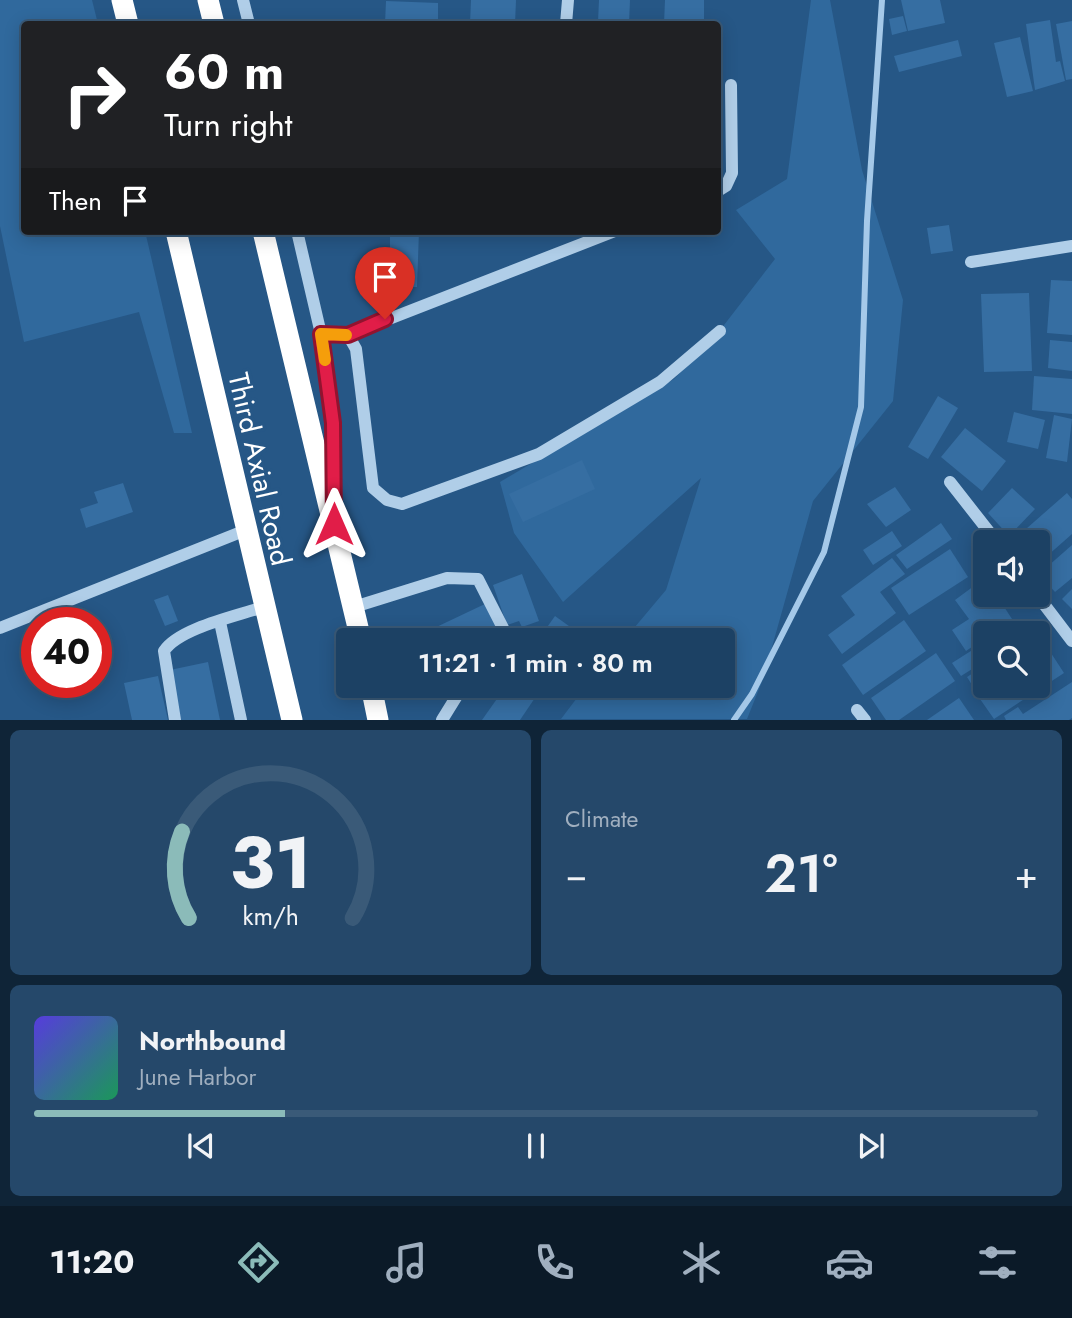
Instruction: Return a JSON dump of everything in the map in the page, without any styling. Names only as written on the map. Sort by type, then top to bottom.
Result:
[{"type":"highway","points":[[122,0],[127,21]]},
{"type":"highway","points":[[208,0],[213,21]]},
{"type":"highway","name":"Third Axial Road","points":[[177,235],[263,607],[292,719]]},
{"type":"highway","name":"Third Axial Road","points":[[264,235],[358,628]]},
{"type":"highway","points":[[374,698],[378,719]]},
{"type":"street","points":[[243,0],[247,21]]},
{"type":"street","points":[[566,21],[568,0]]},
{"type":"street","points":[[721,189],[726,186],[732,173],[731,85]]},
{"type":"street","points":[[298,235],[321,334],[333,423],[334,524]]},
{"type":"street","points":[[321,334],[348,335],[605,235]]},
{"type":"street","points":[[971,262],[1072,246]]},
{"type":"street","points":[[348,335],[356,349],[373,488],[387,500],[402,504],[539,454],[660,382],[720,331]]},
{"type":"street","points":[[950,482],[988,530]]},
{"type":"street","points":[[0,628],[246,530]]},
{"type":"street","points":[[354,607],[447,578],[478,579],[503,628]]},
{"type":"street","points":[[175,719],[164,651],[169,644],[186,634],[263,607]]},
{"type":"street","points":[[1046,607],[1072,641]]},
{"type":"street","points":[[219,622],[241,719]]},
{"type":"street","points":[[442,719],[455,698]]},
{"type":"shaded area","points":[[0,0],[92,0],[97,21],[21,21],[21,235],[146,235],[192,433],[174,433],[139,312],[24,342],[0,226]]},
{"type":"shaded area","points":[[811,0],[830,0],[862,170],[903,300],[893,401],[813,501],[763,679],[747,719],[561,719],[577,698],[735,698],[735,628],[634,628],[666,590],[701,478],[563,602],[514,533],[500,482],[674,379],[714,338],[775,259],[736,210],[787,179]]},
{"type":"building","points":[[471,0],[516,0],[515,21],[470,21]]},
{"type":"building","points":[[599,0],[630,0],[629,21],[598,21]]},
{"type":"building","points":[[665,0],[704,0],[704,21],[664,21]]},
{"type":"building","points":[[901,0],[940,0],[945,23],[908,31]]},
{"type":"building","points":[[386,1],[438,3],[438,21],[385,21]]},
{"type":"building","points":[[903,16],[907,31],[892,35],[889,19]]},
{"type":"building","points":[[1050,20],[1056,62],[1060,61],[1065,81],[1035,90],[1026,24]]},
{"type":"building","points":[[1072,21],[1072,79],[1066,80],[1056,24]]},
{"type":"building","points":[[1020,37],[1033,91],[1007,97],[994,43]]},
{"type":"building","points":[[958,40],[962,56],[899,72],[894,56]]},
{"type":"building","points":[[949,225],[953,251],[931,254],[927,228]]},
{"type":"building","points":[[390,235],[419,235],[417,287],[393,287],[385,276],[383,252],[390,249]]},
{"type":"building","points":[[1051,280],[1072,281],[1072,335],[1047,333]]},
{"type":"building","points":[[1029,293],[1032,371],[984,372],[981,294]]},
{"type":"building","points":[[1050,340],[1072,342],[1072,371],[1048,368]]},
{"type":"building","points":[[1034,376],[1072,379],[1072,414],[1032,410]]},
{"type":"building","points":[[938,396],[958,408],[928,459],[908,447]]},
{"type":"building","points":[[1014,412],[1045,420],[1038,449],[1007,442]]},
{"type":"building","points":[[1054,415],[1072,419],[1067,462],[1046,458]]},
{"type":"building","points":[[965,428],[1006,461],[982,491],[941,457]]},
{"type":"building","points":[[582,460],[595,489],[523,522],[509,494]]},
{"type":"building","points":[[123,483],[133,512],[86,528],[80,509],[98,503],[94,492]]},
{"type":"building","points":[[895,487],[911,510],[886,527],[867,504]]},
{"type":"building","points":[[1012,488],[1035,509],[1015,530],[1004,530],[988,513]]},
{"type":"building","points":[[1067,493],[1072,499],[1072,534],[1050,553],[1050,530],[1025,530]]},
{"type":"building","points":[[941,523],[952,539],[907,569],[896,555]]},
{"type":"building","points":[[892,531],[902,546],[873,565],[863,550]]},
{"type":"building","points":[[1072,545],[1072,578],[1055,592],[1050,586],[1050,564]]},
{"type":"building","points":[[950,549],[968,577],[909,615],[891,588]]},
{"type":"building","points":[[892,558],[905,574],[880,592],[896,613],[842,654],[828,635],[855,615],[841,596]]},
{"type":"building","points":[[522,574],[539,621],[522,627],[519,621],[507,625],[493,585]]},
{"type":"building","points":[[973,587],[973,607],[1004,607],[1012,619],[973,621],[973,646],[966,651],[952,630],[969,619],[955,600]]},
{"type":"building","points":[[1072,589],[1072,609],[1062,599]]},
{"type":"building","points":[[168,595],[178,621],[165,626],[154,600]]},
{"type":"building","points":[[487,603],[499,626],[495,628],[434,628]]},
{"type":"building","points":[[555,616],[572,628],[546,628]]},
{"type":"building","points":[[904,620],[926,651],[863,695],[842,665]]},
{"type":"building","points":[[973,650],[973,668],[961,676],[952,663]]},
{"type":"building","points":[[936,653],[955,681],[899,720],[886,720],[871,698]]},
{"type":"building","points":[[1050,654],[1064,673],[1050,682]]},
{"type":"building","points":[[208,662],[220,720],[180,720],[170,670]]},
{"type":"building","points":[[973,673],[973,686],[967,677]]},
{"type":"building","points":[[158,676],[168,720],[132,720],[124,683]]},
{"type":"building","points":[[1072,682],[1072,718],[1006,720],[1004,716],[1018,707],[1023,714]]},
{"type":"building","points":[[498,698],[535,698],[520,720],[482,720]]},
{"type":"building","points":[[959,698],[974,720],[927,720]]},
{"type":"building","points":[[982,698],[1026,698],[994,719]]},
{"type":"waterway","points":[[734,720],[752,694],[824,552],[861,407],[867,221],[882,0]]},
{"type":"slow traffic","points":[[325,360],[321,334],[334,332],[346,335]]},
{"type":"route","points":[[334,524],[333,423],[321,334],[334,332],[348,335],[385,319]]}]
